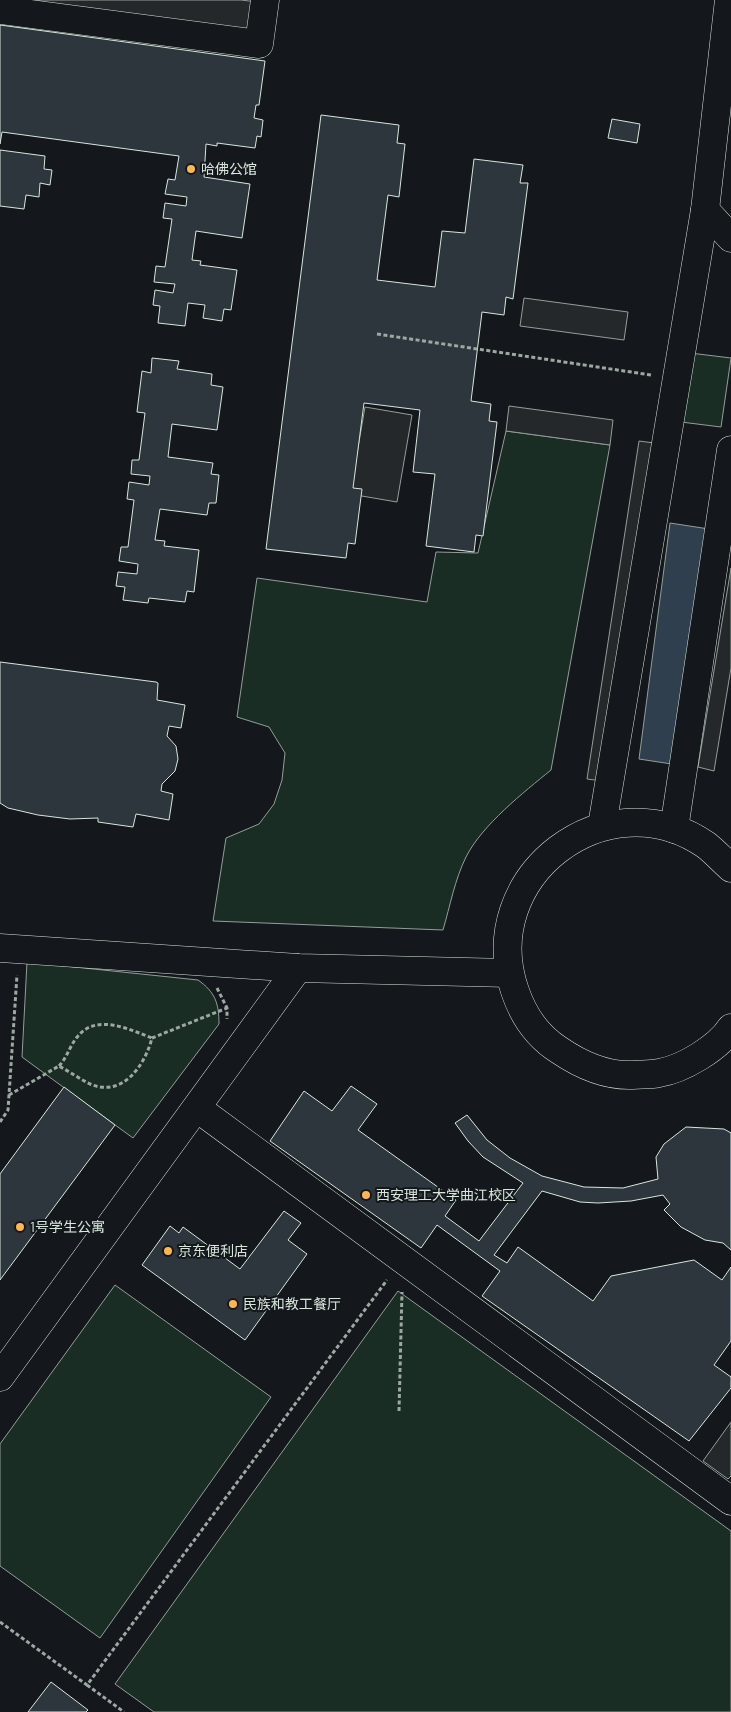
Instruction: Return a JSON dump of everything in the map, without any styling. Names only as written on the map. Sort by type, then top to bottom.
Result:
[{"type":"street","points":[[0,10],[259,44],[265,0]]},
{"type":"street","points":[[602,826],[705,210],[729,0]]},
{"type":"street","points":[[705,210],[731,238]]},
{"type":"street","points":[[674,829],[731,450]]},
{"type":"street","points":[[730,1032],[697,1059],[659,1073],[619,1076],[580,1065],[547,1042],[522,1011],[508,973],[507,935],[517,898],[538,866],[567,841],[602,826],[638,822],[674,829],[706,845],[731,868]]},
{"type":"street","points":[[9,957],[298,968],[508,973]]},
{"type":"street","points":[[0,1376],[298,968]]},
{"type":"street","points":[[197,1108],[731,1501]]},
{"type":"path","points":[[377,334],[676,379]]},
{"type":"path","points":[[0,1122],[8,1110],[10,1095],[9,957]]},
{"type":"path","points":[[10,1095],[60,1066],[68,1056],[78,1035],[95,1025],[111,1024],[152,1038],[227,1008]]},
{"type":"path","points":[[60,1066],[91,1084],[101,1087],[114,1085],[126,1080],[139,1068],[147,1057],[152,1038]]},
{"type":"path","points":[[399,1411],[402,1259]]},
{"type":"path","points":[[87,1685],[402,1259]]},
{"type":"path","points":[[0,1622],[124,1712]]},
{"type":"green space","points":[[690,353],[731,358],[721,427],[681,422]]},
{"type":"green space","points":[[506,431],[610,445],[551,770],[504,810],[473,845],[459,874],[443,930],[213,921],[226,838],[259,824],[274,804],[282,780],[285,753],[269,727],[237,717],[257,578],[427,602],[436,552],[478,553]]},
{"type":"green space","points":[[27,962],[198,980],[212,994],[217,1004],[219,1024],[133,1138],[22,1057]]},
{"type":"green space","points":[[115,1285],[271,1397],[100,1638],[0,1566],[0,1444]]},
{"type":"green space","points":[[398,1291],[731,1531],[731,1712],[154,1712],[115,1684]]},
{"type":"shaded area","points":[[0,0],[241,0],[257,2],[252,35]]},
{"type":"shaded area","points":[[524,298],[628,312],[624,340],[520,326]]},
{"type":"shaded area","points":[[509,406],[613,420],[610,445],[506,431]]},
{"type":"shaded area","points":[[365,407],[412,415],[397,502],[350,494]]},
{"type":"shaded area","points":[[639,441],[654,443],[602,781],[587,779]]},
{"type":"shaded area","points":[[731,568],[731,668],[714,771],[698,767]]},
{"type":"shaded area","points":[[731,1422],[731,1476],[728,1479],[703,1461]]},
{"type":"water","points":[[670,523],[709,529],[678,765],[639,759]]},
{"type":"building","name":"哈佛公馆","points":[[0,25],[265,61],[259,105],[256,105],[254,118],[263,120],[261,137],[257,136],[255,148],[217,143],[217,146],[206,144],[204,177],[250,184],[242,238],[196,231],[192,260],[201,261],[200,265],[237,270],[231,310],[224,309],[222,321],[203,318],[205,305],[188,303],[185,326],[158,323],[160,306],[153,305],[155,290],[173,293],[175,284],[154,282],[156,266],[165,267],[172,219],[163,218],[165,203],[186,206],[187,197],[165,194],[168,179],[175,180],[179,156],[2,132],[0,144]]},
{"type":"building","points":[[321,115],[399,125],[397,143],[405,144],[399,197],[388,195],[377,280],[435,287],[442,231],[465,233],[474,159],[523,165],[520,183],[528,183],[513,299],[506,297],[504,315],[482,312],[471,401],[491,404],[489,421],[497,422],[483,536],[476,535],[474,552],[426,546],[435,474],[413,472],[420,410],[364,403],[353,488],[362,489],[355,544],[348,543],[346,558],[266,549]]},
{"type":"building","points":[[612,119],[640,124],[637,143],[608,138]]},
{"type":"building","points":[[0,150],[45,156],[44,169],[52,170],[50,185],[40,183],[39,197],[26,195],[24,209],[0,206]]},
{"type":"building","points":[[152,358],[179,361],[177,369],[212,374],[211,385],[223,387],[217,430],[172,424],[168,457],[213,463],[211,474],[219,475],[216,503],[209,503],[207,515],[160,509],[155,540],[165,541],[164,546],[199,550],[194,592],[187,591],[185,602],[149,598],[148,603],[123,600],[125,587],[116,586],[118,572],[137,574],[138,564],[119,561],[121,547],[128,547],[134,500],[127,499],[129,482],[149,485],[150,476],[131,474],[132,460],[139,460],[145,413],[137,412],[142,371],[151,373]]},
{"type":"building","points":[[0,662],[156,682],[158,683],[157,700],[185,705],[181,728],[169,726],[167,736],[176,746],[178,759],[175,771],[162,784],[161,791],[173,794],[169,820],[136,814],[133,827],[98,822],[98,818],[70,819],[38,815],[8,808],[0,803]]},
{"type":"building","points":[[351,1086],[377,1104],[358,1130],[456,1200],[445,1216],[479,1241],[523,1183],[483,1157],[468,1141],[455,1123],[467,1115],[487,1140],[510,1158],[542,1176],[584,1187],[623,1188],[658,1179],[656,1157],[664,1144],[686,1127],[724,1129],[731,1133],[731,1250],[723,1243],[705,1240],[681,1227],[664,1210],[670,1204],[663,1195],[631,1201],[598,1203],[580,1202],[542,1191],[494,1255],[507,1263],[518,1247],[593,1301],[611,1276],[694,1260],[722,1280],[731,1267],[731,1341],[714,1365],[731,1377],[731,1388],[689,1441],[482,1296],[500,1271],[437,1225],[421,1248],[270,1141],[304,1091],[332,1111]]},
{"type":"building","name":"1号学生公寓","points":[[64,1087],[115,1125],[0,1280],[0,1174]]},
{"type":"building","name":"民族和教工餐厅","points":[[284,1211],[301,1223],[288,1240],[307,1254],[245,1340],[142,1265],[170,1226],[179,1233],[183,1227],[240,1269]]},
{"type":"building","points":[[51,1682],[88,1710],[86,1712],[28,1712]]},
{"type":"place","name":"哈佛公馆","points":[[191,169]]},
{"type":"place","name":"西安理工大学曲江校区","points":[[366,1195]]},
{"type":"place","name":"1号学生公寓","points":[[20,1227]]},
{"type":"place","name":"京东便利店","points":[[168,1251]]},
{"type":"place","name":"民族和教工餐厅","points":[[233,1304]]}]
